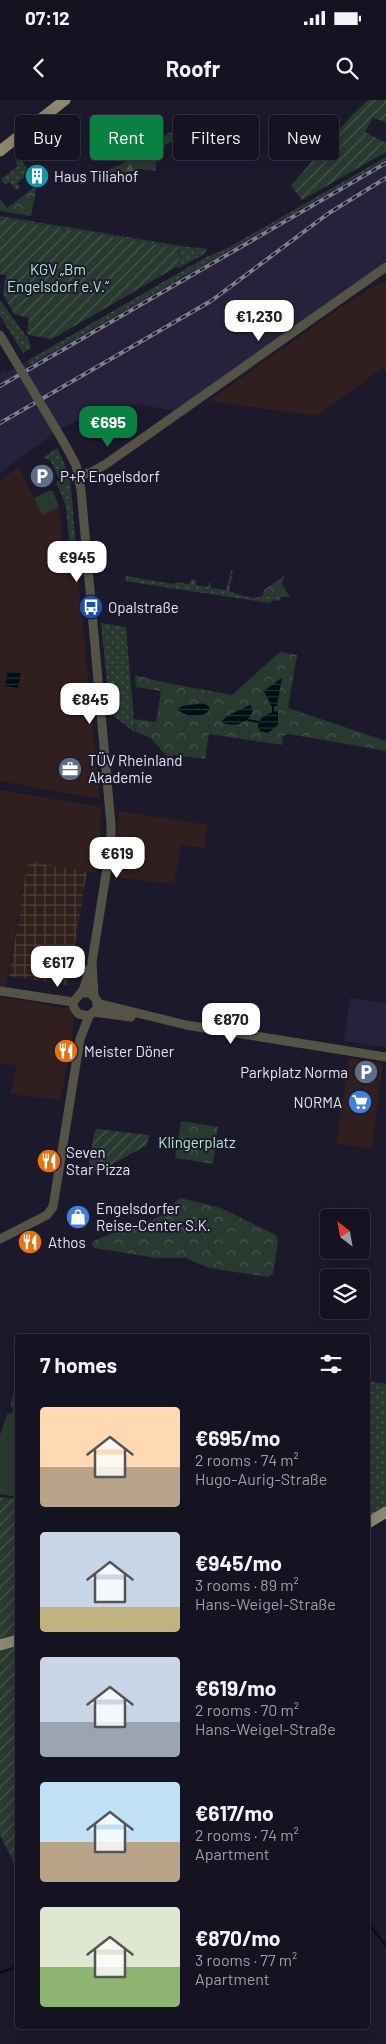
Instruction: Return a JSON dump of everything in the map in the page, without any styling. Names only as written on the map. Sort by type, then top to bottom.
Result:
[{"type":"main road","points":[[0,151],[66,100]]},
{"type":"main road","points":[[370,1522],[386,1512]]},
{"type":"main road","points":[[0,1645],[15,1641]]},
{"type":"street","points":[[79,476],[92,472],[110,461],[386,267]]},
{"type":"street","points":[[0,335],[63,441],[73,459],[79,476],[111,825],[111,843],[92,962],[81,993],[74,1002],[80,1039]]},
{"type":"street","points":[[0,1239],[42,1217],[50,1211],[54,1199],[80,1039],[94,1007],[92,962]]},
{"type":"street","points":[[0,992],[74,1002]]},
{"type":"street","points":[[81,993],[87,992],[94,1007]]},
{"type":"street","points":[[77,1013],[83,1016],[94,1007]]},
{"type":"street","points":[[94,1007],[386,1057]]},
{"type":"shaded area","points":[[386,160],[386,265],[181,412],[137,404],[91,415],[61,428],[0,473],[0,373],[5,370],[7,372],[27,361],[30,365]]},
{"type":"shaded area","points":[[380,283],[386,283],[386,372],[383,368],[316,416],[209,401],[341,307]]},
{"type":"shaded area","points":[[19,467],[42,515],[59,507],[65,569],[69,574],[78,577],[100,799],[0,781],[0,480]]},
{"type":"shaded area","points":[[8,671],[21,673],[18,688],[5,686]]},
{"type":"shaded area","points":[[282,678],[277,706],[271,706],[264,691]]},
{"type":"shaded area","points":[[202,703],[210,708],[199,716],[184,714],[177,709],[183,706]]},
{"type":"shaded area","points":[[250,705],[253,710],[245,722],[231,725],[221,722],[227,716]]},
{"type":"shaded area","points":[[278,711],[278,725],[268,733],[260,731],[258,724],[262,718]]},
{"type":"shaded area","points":[[0,790],[101,807],[100,850],[96,873],[28,862],[5,989],[0,988]]},
{"type":"shaded area","points":[[122,811],[207,825],[205,848],[181,845],[174,884],[114,877],[119,813]]},
{"type":"shaded area","points":[[28,861],[87,872],[68,985],[9,976]]},
{"type":"shaded area","points":[[0,997],[67,1008],[75,1018],[61,1100],[10,1094],[17,1066],[0,1063]]},
{"type":"shaded area","points":[[350,998],[386,1003],[386,1047],[344,1041]]},
{"type":"shaded area","points":[[349,1058],[383,1063],[372,1149],[336,1143]]},
{"type":"green space","points":[[368,100],[386,100],[386,122],[373,118],[365,132],[386,143],[386,152],[302,200],[291,186],[313,160],[339,160],[339,130]]},
{"type":"green space","points":[[171,132],[173,141],[163,146],[163,137]]},
{"type":"green space","points":[[386,157],[386,160],[30,365],[27,361],[206,257],[228,248]]},
{"type":"green space","points":[[21,160],[34,177],[29,180],[26,176],[17,183],[20,187],[16,190],[10,182],[5,185],[1,179],[18,166],[15,162]]},
{"type":"green space","points":[[128,160],[156,160],[155,171],[138,169],[122,174],[101,172]]},
{"type":"green space","points":[[37,185],[31,216],[0,211],[0,199],[7,208]]},
{"type":"green space","points":[[0,216],[207,249],[205,254],[178,268],[180,248],[0,218]]},
{"type":"green space","name":"KGV „Bm Engelsdorf e.V.“","points":[[0,218],[180,248],[178,266],[52,339],[29,335],[27,333],[29,318],[14,314],[3,294],[6,275],[0,274]]},
{"type":"green space","points":[[0,300],[29,340],[31,348],[23,353],[0,316]]},
{"type":"green space","points":[[55,449],[58,449],[70,478],[78,568],[71,563],[66,506],[56,482],[60,480],[50,460],[43,458]]},
{"type":"green space","points":[[48,491],[53,491],[59,507],[42,515],[34,498]]},
{"type":"green space","points":[[231,570],[233,570],[231,576],[233,577],[230,584],[230,592],[252,598],[263,595],[266,597],[281,597],[280,601],[273,600],[270,603],[125,581],[126,576],[173,584],[177,582],[189,584],[192,579],[196,580],[196,585],[208,587],[209,583],[211,583],[211,588],[226,590]]},
{"type":"green space","points":[[284,576],[282,584],[290,597],[266,597],[263,595],[264,590]]},
{"type":"green space","points":[[101,623],[126,627],[135,733],[110,713]]},
{"type":"green space","points":[[280,652],[297,655],[288,708],[386,741],[386,751],[289,734],[283,736],[282,745],[209,734],[205,759],[174,755],[170,760],[151,738],[136,732],[134,719],[156,722],[161,691],[136,687],[135,675],[232,695]]},
{"type":"green space","name":"Klingerplatz","points":[[181,1121],[218,1127],[213,1164],[175,1158]]},
{"type":"green space","points":[[97,1129],[149,1135],[147,1145],[100,1171],[93,1171],[89,1168],[89,1164],[94,1133]]},
{"type":"green space","points":[[181,1198],[221,1208],[276,1235],[278,1242],[273,1274],[268,1277],[209,1268],[186,1258],[156,1258],[94,1248],[92,1246],[92,1243],[99,1238],[168,1212],[176,1201]]},
{"type":"green space","points":[[370,1381],[386,1384],[386,1506],[370,1516]]},
{"type":"green space","points":[[15,1389],[15,1497],[0,1494],[0,1435],[7,1414],[12,1413],[13,1409],[10,1405]]},
{"type":"green space","points":[[0,1497],[15,1499],[15,1865],[0,1835]]},
{"type":"waterway","points":[[273,706],[273,712]]},
{"type":"waterway","points":[[248,720],[258,722]]},
{"type":"waterway","points":[[370,1926],[386,1946]]},
{"type":"waterway","points":[[0,1973],[15,1967]]},
{"type":"railway","points":[[0,386],[386,163]]},
{"type":"railway","points":[[0,423],[211,301],[329,213],[386,178]]},
{"type":"place","name":"Haus Tiliahof","points":[[37,176]]},
{"type":"place","name":"P+R Engelsdorf","points":[[42,476]]},
{"type":"place","name":"Opalstraße","points":[[91,607]]},
{"type":"place","name":"TÜV Rheinland Akademie","points":[[70,769]]},
{"type":"place","name":"Meister Döner","points":[[66,1051]]},
{"type":"place","name":"Parkplatz Norma","points":[[366,1072]]},
{"type":"place","name":"NORMA","points":[[360,1102]]},
{"type":"place","name":"Seven Star Pizza","points":[[49,1161]]},
{"type":"place","name":"Engelsdorfer Reise-Center S.K.","points":[[78,1217]]},
{"type":"place","name":"Athos","points":[[30,1242]]}]
